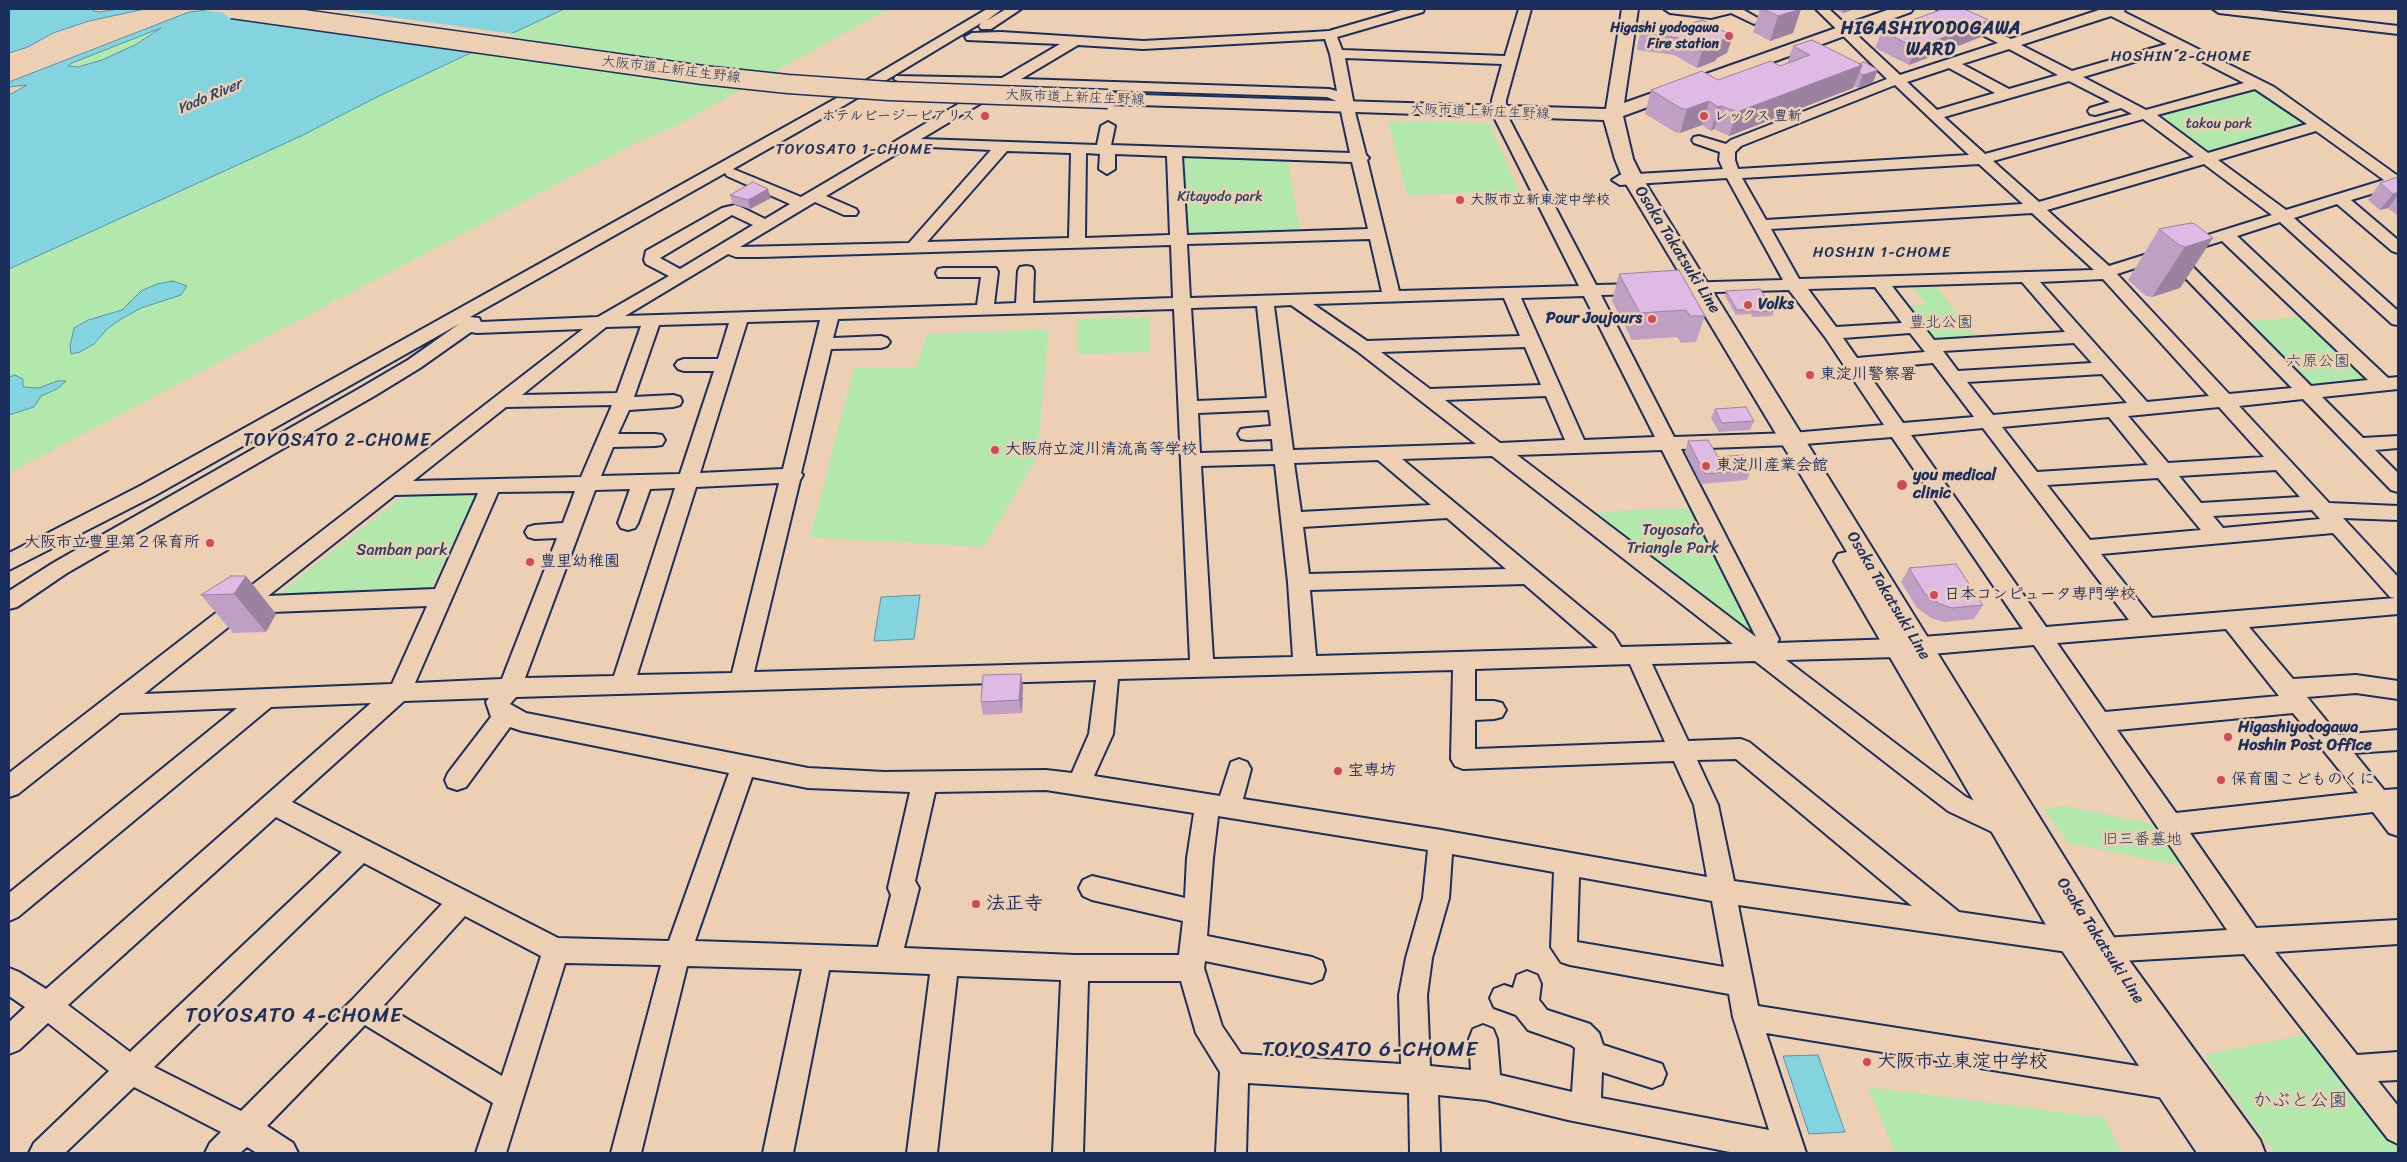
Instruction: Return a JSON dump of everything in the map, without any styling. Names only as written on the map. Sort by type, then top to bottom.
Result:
[{"type":"main road","name":"大阪市道上新庄生野線","points":[[232,9],[684,73],[788,84],[880,90],[1498,109],[1604,107],[1905,9]]},
{"type":"main road","name":"大阪市道上新庄生野線","points":[[292,9],[702,66],[811,79],[1109,96]]},
{"type":"main road","points":[[1610,34],[1614,9]]},
{"type":"main road","name":"Osaka Takatsuki Line","points":[[1630,9],[1604,107],[1618,141],[1627,180],[2089,946],[2170,1084],[2218,1153]]},
{"type":"main road","name":"大阪市道上新庄生野線","points":[[1842,28],[1884,9]]},
{"type":"main road","name":"Osaka Takatsuki Line","points":[[1908,647],[2005,827],[2089,946],[2247,1153]]},
{"type":"street","points":[[9,562],[147,491],[248,435],[840,102],[996,9]]},
{"type":"street","points":[[901,79],[934,70],[972,37],[1015,9]]},
{"type":"street","points":[[972,37],[1000,36],[1062,39],[1073,42],[1143,44],[1330,34],[1418,9]]},
{"type":"street","points":[[1525,9],[1498,109],[1768,639],[1760,652]]},
{"type":"street","points":[[1670,9],[1717,11],[1733,9],[1754,20]]},
{"type":"street","points":[[1822,9],[1934,115],[2106,272],[2398,591]]},
{"type":"street","points":[[1943,9],[2147,114],[2276,210],[2281,217],[2398,320]]},
{"type":"street","points":[[2398,182],[2319,125],[2256,84],[2178,45],[2113,9],[1897,80],[1736,143],[1728,150],[1726,157],[1732,173],[1794,285],[1801,291],[1831,333],[2249,940],[2398,1129]]},
{"type":"street","points":[[2219,9],[2289,13],[2398,30]]},
{"type":"street","points":[[1330,34],[1337,54],[1346,103],[1361,158],[1392,296]]},
{"type":"street","points":[[9,602],[60,568],[414,364],[467,326],[732,173],[901,79],[947,46],[953,35]]},
{"type":"street","points":[[9,787],[118,704],[601,324],[680,275],[1073,42]]},
{"type":"street","points":[[1934,115],[2178,45]]},
{"type":"street","points":[[1337,54],[1510,60]]},
{"type":"street","points":[[1950,63],[2009,95]]},
{"type":"street","points":[[934,70],[1002,84],[1329,93],[1346,103]]},
{"type":"street","points":[[1627,180],[1982,159],[2256,84]]},
{"type":"street","points":[[868,96],[1335,110],[1346,103]]},
{"type":"street","points":[[2096,110],[2124,102]]},
{"type":"street","points":[[1762,225],[2035,208],[2319,125]]},
{"type":"street","points":[[1107,169],[1108,126]]},
{"type":"street","points":[[909,139],[916,143],[1361,158]]},
{"type":"street","points":[[1699,141],[1728,150]]},
{"type":"street","points":[[916,246],[1003,146]]},
{"type":"street","points":[[1076,243],[1079,148]]},
{"type":"street","points":[[1174,152],[1202,669]]},
{"type":"street","points":[[732,173],[807,200],[844,210],[819,219]]},
{"type":"street","points":[[467,326],[477,328],[740,317],[2097,275],[2398,182]]},
{"type":"street","points":[[2340,199],[2398,248]]},
{"type":"street","points":[[680,275],[652,260],[652,255],[728,211],[736,210],[765,225]]},
{"type":"street","points":[[727,247],[736,252],[744,252],[1377,234]]},
{"type":"street","points":[[2226,235],[2391,384]]},
{"type":"street","points":[[971,272],[972,245]]},
{"type":"street","points":[[2169,252],[2398,485]]},
{"type":"street","points":[[1024,309],[1026,271]]},
{"type":"street","points":[[944,273],[990,272],[985,310]]},
{"type":"street","points":[[2027,278],[2141,407]]},
{"type":"street","points":[[1881,283],[2146,627]]},
{"type":"street","points":[[1510,293],[1578,446]]},
{"type":"street","points":[[1294,300],[1363,347],[1493,449],[1957,804],[2005,827]]},
{"type":"street","points":[[1265,301],[1299,582],[1305,664]]},
{"type":"street","points":[[742,681],[830,315]]},
{"type":"street","points":[[623,684],[740,317]]},
{"type":"street","points":[[652,320],[623,402],[588,483],[510,688],[498,702],[500,712],[522,722],[808,778],[925,781],[1046,780],[1079,784],[1441,841],[1567,865],[1722,891],[2089,946],[2398,932]]},
{"type":"street","points":[[1831,333],[1915,328]]},
{"type":"street","points":[[1852,364],[1934,352],[2079,337]]},
{"type":"street","points":[[1363,347],[1532,341]]},
{"type":"street","points":[[823,344],[881,342]]},
{"type":"street","points":[[248,435],[383,373],[414,364]]},
{"type":"street","points":[[684,365],[725,365]]},
{"type":"street","points":[[1953,378],[2106,368]]},
{"type":"street","points":[[1191,460],[1784,439],[2224,401],[2391,384]]},
{"type":"street","points":[[1426,395],[1553,390]]},
{"type":"street","points":[[502,401],[673,401]]},
{"type":"street","points":[[1188,407],[1277,404]]},
{"type":"street","points":[[2113,410],[2218,536]]},
{"type":"street","points":[[1248,434],[1281,432]]},
{"type":"street","points":[[606,441],[656,440]]},
{"type":"street","points":[[2358,445],[2398,442]]},
{"type":"street","points":[[1234,1068],[1416,1079],[1486,1086],[1586,1109],[1790,1151],[1747,1017],[1706,805],[1682,751],[1626,656],[1383,454]]},
{"type":"street","points":[[2032,479],[2280,463]]},
{"type":"street","points":[[392,488],[643,482],[792,475]]},
{"type":"street","points":[[628,523],[643,482]]},
{"type":"street","points":[[9,1040],[400,691],[491,486]]},
{"type":"street","points":[[2196,510],[2398,513]]},
{"type":"street","points":[[1292,520],[1452,511]]},
{"type":"street","points":[[2085,548],[2218,536],[2326,513]]},
{"type":"street","points":[[535,532],[570,530]]},
{"type":"street","points":[[1299,582],[1531,576]]},
{"type":"street","points":[[244,604],[440,598]]},
{"type":"street","points":[[118,704],[400,691],[1202,669],[1305,664],[1464,662],[1908,647],[2398,606]]},
{"type":"street","points":[[2231,620],[2333,745],[2388,800],[2398,825]]},
{"type":"street","points":[[1464,662],[1462,759],[1741,749],[1952,924]]},
{"type":"street","points":[[1079,784],[1100,734],[1108,671]]},
{"type":"street","points":[[2098,722],[2293,696],[2356,684],[2398,690]]},
{"type":"street","points":[[9,909],[267,697]]},
{"type":"street","points":[[1462,711],[1494,710]]},
{"type":"street","points":[[457,780],[506,714]]},
{"type":"street","points":[[2333,745],[2398,740]]},
{"type":"street","points":[[626,1153],[678,954],[744,765]]},
{"type":"street","points":[[1231,1153],[1234,1068],[1210,1033],[1192,957],[1200,858],[1218,806],[1239,769]]},
{"type":"street","points":[[888,960],[906,888],[901,888],[925,781]]},
{"type":"street","points":[[2169,825],[2367,804],[2388,800]]},
{"type":"street","points":[[273,804],[556,950],[818,957],[1075,968],[1192,957],[1312,970]]},
{"type":"street","points":[[1425,1153],[1423,1086],[1416,1079],[1414,995],[1419,958],[1436,898],[1441,841]]},
{"type":"street","points":[[44,1153],[362,849]]},
{"type":"street","points":[[1567,865],[1564,947],[1570,953],[1740,983]]},
{"type":"street","points":[[1092,888],[1195,912]]},
{"type":"street","points":[[220,1153],[363,1008],[461,902]]},
{"type":"street","points":[[491,1153],[556,950]]},
{"type":"street","points":[[778,1153],[818,957]]},
{"type":"street","points":[[922,1153],[946,962]]},
{"type":"street","points":[[1068,1153],[1075,968]]},
{"type":"street","points":[[9,981],[47,1006],[131,1070],[244,1128],[283,1153]]},
{"type":"street","points":[[1519,995],[1538,1021],[1580,1034],[1589,1043],[1586,1109]]},
{"type":"street","points":[[363,1008],[510,1097]]},
{"type":"street","points":[[1747,1017],[2170,1084]]},
{"type":"street","points":[[1483,1039],[1486,1086]]},
{"type":"street","points":[[1589,1054],[1652,1074]]},
{"type":"street","points":[[2351,1069],[2398,1066]]},
{"type":"green space","points":[[564,9],[888,9],[670,129],[631,145],[9,473],[9,415],[34,407],[41,396],[57,389],[57,381],[39,388],[29,388],[23,387],[15,375],[9,377],[9,269],[299,137],[377,97]],"holes":[[[141,291],[181,295],[141,308],[120,319],[107,329],[70,346],[74,328],[88,320],[122,310]]]},
{"type":"green space","points":[[164,27],[135,45],[102,60],[78,67],[68,67],[72,63]]},
{"type":"green space","name":"takou park","points":[[2254,88],[2262,90],[2305,121],[2305,124],[2210,152],[2203,151],[2158,117],[2159,115]]},
{"type":"green space","points":[[1388,121],[1489,123],[1519,191],[1407,195]]},
{"type":"green space","name":"Kitayodo park","points":[[1185,157],[1288,161],[1300,232],[1190,236],[1184,233],[1180,160]]},
{"type":"green space","name":"豊北公園","points":[[1936,287],[1977,340],[1936,343],[1904,306],[1926,304],[1913,288]]},
{"type":"green space","points":[[1150,317],[1150,352],[1077,354],[1078,319]]},
{"type":"green space","name":"六原公園","points":[[2308,317],[2371,382],[2315,388],[2305,384],[2241,321]]},
{"type":"green space","points":[[1049,329],[1037,457],[984,547],[810,537],[854,368],[916,368],[927,334]]},
{"type":"green space","name":"Samban park","points":[[469,493],[474,498],[432,586],[423,592],[282,597],[281,592],[398,500],[407,496]]},
{"type":"green space","name":"Toyosato Triangle Park","points":[[1692,508],[1752,629],[1743,633],[1584,512]]},
{"type":"green space","name":"旧三番墓地","points":[[2065,806],[2157,825],[2186,867],[2068,843],[2043,808]]},
{"type":"green space","name":"かぶと公園","points":[[2313,1033],[2398,1142],[2398,1153],[2274,1153],[2204,1055]]},
{"type":"green space","points":[[1868,1087],[2105,1118],[2121,1153],[1895,1153]]},
{"type":"water","points":[[9,9],[95,9],[93,11],[100,12],[119,9],[145,9],[89,21],[53,33],[28,47],[9,53]]},
{"type":"water","name":"Yodo River","points":[[216,9],[564,9],[377,97],[299,137],[9,269],[9,95],[27,85],[9,87],[9,82],[189,12]],"holes":[[[161,28],[135,45],[102,60],[78,67],[68,66]]]},
{"type":"water","points":[[173,281],[187,286],[181,295],[141,308],[107,329],[94,344],[80,352],[71,354],[70,346],[74,328],[88,320],[122,310],[141,291],[157,284]]},
{"type":"water","points":[[15,375],[23,379],[23,387],[39,388],[57,381],[66,381],[57,389],[41,396],[34,407],[9,415],[9,377]]},
{"type":"water","points":[[920,595],[914,639],[874,641],[881,597]]},
{"type":"water","points":[[1818,1055],[1845,1132],[1809,1134],[1783,1056]]},
{"type":"pier","points":[[196,9],[332,9],[515,34],[480,50]]},
{"type":"building","points":[[1763,9],[1801,9],[1778,16]]},
{"type":"building","points":[[1943,9],[1964,9],[1989,20],[1916,48],[1882,31]]},
{"type":"building","points":[[1702,20],[1733,36],[1717,42],[1721,44],[1702,51],[1678,38],[1642,32],[1643,21],[1683,26]]},
{"type":"building","points":[[1812,40],[1862,65],[1737,112],[1722,106],[1718,107],[1709,101],[1682,109],[1651,90],[1702,71],[1718,80],[1771,61],[1780,66],[1810,55],[1793,46]]},
{"type":"building","points":[[1864,62],[1878,70],[1863,75],[1859,73],[1862,65],[1859,64]]},
{"type":"building","points":[[2398,177],[2398,192],[2393,194],[2380,183]]},
{"type":"building","points":[[753,182],[768,189],[748,200],[730,195]]},
{"type":"building","points":[[2191,223],[2213,238],[2185,247],[2179,245],[2159,229]]},
{"type":"building","points":[[1679,270],[1705,316],[1690,316],[1686,310],[1640,313],[1619,274]]},
{"type":"building","name":"Volks","points":[[1760,289],[1774,311],[1754,312],[1752,310],[1737,310],[1726,291]]},
{"type":"building","points":[[1746,407],[1754,421],[1722,423],[1715,409]]},
{"type":"building","points":[[1708,440],[1718,457],[1743,455],[1751,470],[1705,474],[1688,441]]},
{"type":"building","points":[[1956,564],[1983,605],[1952,608],[1940,604],[1925,594],[1909,568]]},
{"type":"building","points":[[231,576],[246,576],[234,594],[201,595]]},
{"type":"building","points":[[1021,674],[1019,700],[981,702],[983,675]]},
{"type":"place","name":"Higashi yodogawa Fire station","points":[[1729,36]]},
{"type":"place","name":"ホテルビージーピアリス","points":[[985,116]]},
{"type":"place","name":"レックス 豊新","points":[[1704,116]]},
{"type":"place","name":"大阪市立新東淀中学校","points":[[1460,200]]},
{"type":"place","name":"Volks","points":[[1748,305]]},
{"type":"place","name":"Pour Joujours","points":[[1652,319]]},
{"type":"place","name":"東淀川警察署","points":[[1810,375]]},
{"type":"place","name":"大阪府立淀川清流高等学校","points":[[995,450]]},
{"type":"place","name":"東淀川産業会館","points":[[1706,466]]},
{"type":"place","name":"you medical clinic","points":[[1902,485]]},
{"type":"place","name":"大阪市立豊里第２保育所","points":[[210,543]]},
{"type":"place","name":"豊里幼稚園","points":[[530,562]]},
{"type":"place","name":"日本コンピュータ専門学校","points":[[1934,595]]},
{"type":"place","name":"Higashiyodogawa Hoshin Post Office","points":[[2228,737]]},
{"type":"place","name":"宝専坊","points":[[1338,771]]},
{"type":"place","name":"保育園こどものくに","points":[[2221,780]]},
{"type":"place","name":"法正寺","points":[[976,904]]},
{"type":"place","name":"大阪市立東淀中学校","points":[[1867,1062]]},
{"type":"district","name":"HIGASHIYODOGAWA WARD","points":[[1931,39]]},
{"type":"district","name":"HOSHIN 2-CHOME","points":[[2181,57]]},
{"type":"district","name":"TOYOSATO 1-CHOME","points":[[854,150]]},
{"type":"district","name":"HOSHIN 1-CHOME","points":[[1882,253]]},
{"type":"district","name":"TOYOSATO 2-CHOME","points":[[337,441]]},
{"type":"district","name":"TOYOSATO 4-CHOME","points":[[294,1017]]},
{"type":"district","name":"TOYOSATO 6-CHOME","points":[[1370,1051]]}]
